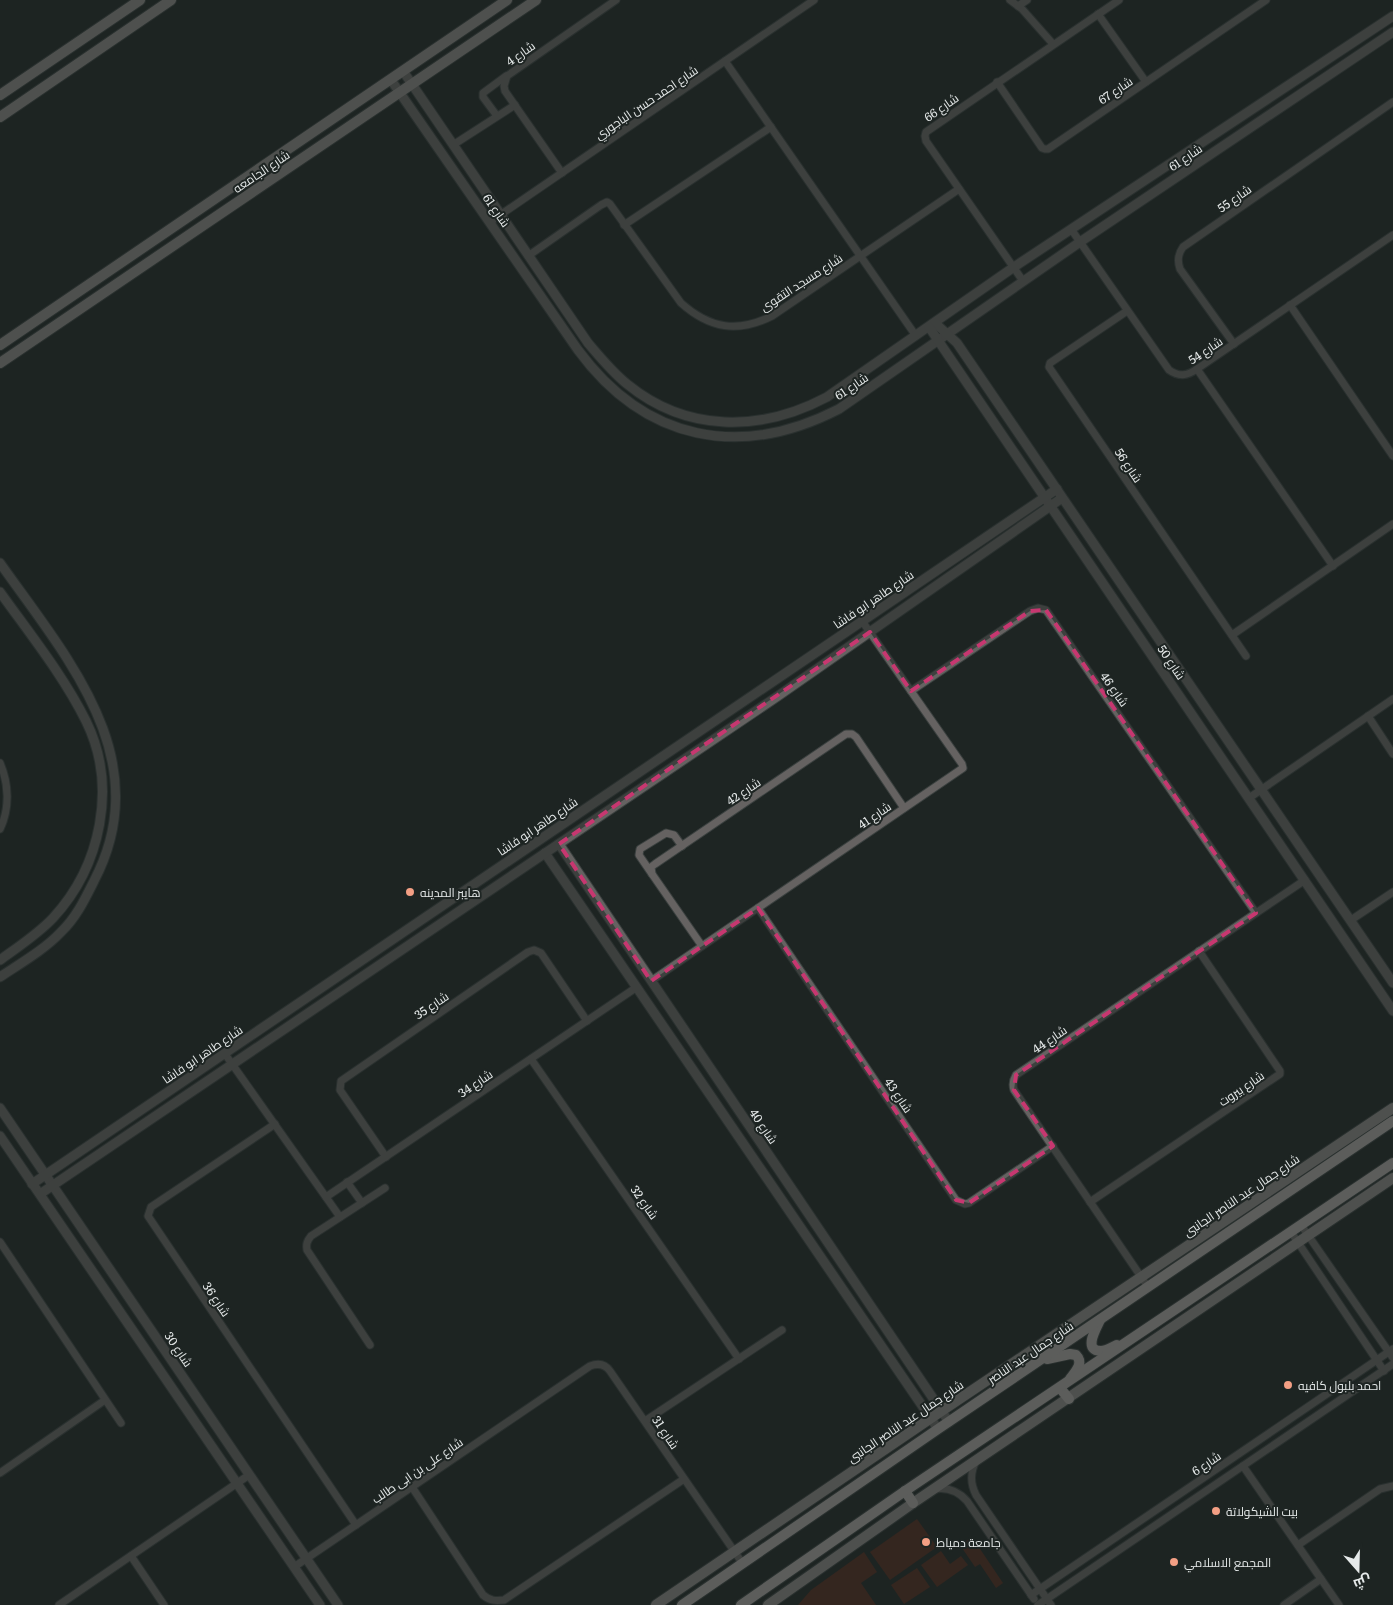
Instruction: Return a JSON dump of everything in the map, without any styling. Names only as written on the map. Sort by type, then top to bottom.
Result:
[{"type":"main road","points":[[0,95],[140,0]]},
{"type":"main road","points":[[0,117],[171,0]]},
{"type":"main road","name":"شارع الجامعه","points":[[0,345],[507,0]]},
{"type":"main road","name":"شارع الجامعه","points":[[0,363],[536,0]]},
{"type":"main road","points":[[64,302],[72,314]]},
{"type":"main road","name":"شارع جمال عبد الناصر الجانبى","points":[[656,1605],[1393,1108]]},
{"type":"main road","name":"شارع جمال عبد الناصر","points":[[682,1605],[1393,1121]]},
{"type":"main road","points":[[741,1605],[905,1491],[1064,1386],[1393,1163]]},
{"type":"main road","points":[[768,1605],[913,1503],[1393,1178]]},
{"type":"main road","points":[[1100,1319],[1091,1339],[1092,1346],[1095,1349],[1102,1351],[1131,1340]]},
{"type":"main road","points":[[1041,1360],[1070,1354],[1078,1357],[1080,1364],[1064,1386]]},
{"type":"main road","points":[[1064,1386],[1068,1399]]},
{"type":"main road","points":[[905,1491],[913,1503]]},
{"type":"street","name":"شارع 4","points":[[562,173],[505,91],[504,86],[507,76],[616,0]]},
{"type":"street","name":"شارع احمد حسن الباجوري","points":[[490,222],[814,0]]},
{"type":"street","points":[[1010,0],[1018,6],[1053,44]]},
{"type":"street","points":[[1018,6],[1027,0]]},
{"type":"street","name":"شارع 66","points":[[1023,281],[926,141],[925,134],[1119,0]]},
{"type":"street","name":"شارع 67","points":[[998,82],[1042,148],[1046,150],[1266,0]]},
{"type":"street","points":[[1098,14],[1146,82]]},
{"type":"street","name":"شارع 61","points":[[403,72],[588,342],[613,372],[652,401],[679,414],[698,419],[731,422],[764,420],[781,416],[812,405],[827,397],[1014,267],[1393,16]]},
{"type":"street","name":"شارع 61","points":[[391,80],[578,350],[609,386],[637,408],[655,419],[690,432],[732,437],[769,434],[796,428],[839,409],[1080,242],[1393,32]]},
{"type":"street","points":[[725,61],[916,336]]},
{"type":"street","points":[[498,116],[483,96],[483,93],[507,76]]},
{"type":"street","name":"شارع 55","points":[[1234,344],[1180,269],[1178,263],[1183,247],[1393,102]]},
{"type":"street","points":[[453,145],[515,105]]},
{"type":"street","points":[[624,225],[771,127]]},
{"type":"street","name":"شارع مسجد التقوى","points":[[528,256],[604,203],[610,204],[681,303],[692,313],[704,320],[718,324],[746,326],[772,316],[959,189]]},
{"type":"street","name":"شارع 54","points":[[1071,229],[1168,370],[1180,376],[1187,375],[1197,369],[1393,235]]},
{"type":"street","points":[[1290,305],[1393,456]]},
{"type":"street","name":"شارع 56","points":[[1127,310],[1050,363],[1048,367],[1246,656]]},
{"type":"street","name":"شارع 50","points":[[932,325],[948,334],[957,343],[1393,983]]},
{"type":"street","name":"شارع 50","points":[[932,325],[938,341],[1393,1011]]},
{"type":"street","points":[[578,350],[588,342]]},
{"type":"street","points":[[1197,369],[1333,566]]},
{"type":"street","name":"شارع طاهر ابو فاشا","points":[[32,1184],[1057,489]]},
{"type":"street","name":"شارع طاهر ابو فاشا","points":[[40,1194],[778,696],[1062,498]]},
{"type":"street","points":[[1232,636],[1393,524]]},
{"type":"street","points":[[0,563],[70,664],[90,698],[108,739],[116,786],[112,835],[100,871],[77,914],[62,932],[0,977]]},
{"type":"street","points":[[0,592],[65,684],[87,722],[99,761],[102,787],[102,811],[98,835],[91,858],[81,880],[68,900],[52,919],[0,960]]},
{"type":"street","name":"شارع 46","points":[[912,692],[1030,610],[1038,608],[1046,610],[1256,913]]},
{"type":"street","name":"شارع 41","points":[[652,981],[962,768],[963,766],[862,621]]},
{"type":"street","points":[[1249,798],[1393,699]]},
{"type":"street","points":[[1368,716],[1393,754]]},
{"type":"street","name":"شارع 42","points":[[652,874],[653,866],[844,735],[849,734],[856,737],[904,808]]},
{"type":"street","points":[[0,763],[8,792],[5,815],[0,829]]},
{"type":"street","points":[[682,846],[674,835],[666,833],[640,849],[639,855],[702,946]]},
{"type":"street","name":"شارع 40","points":[[559,844],[949,1422]]},
{"type":"street","points":[[545,853],[938,1429]]},
{"type":"street","name":"شارع 44","points":[[1148,1286],[1014,1090],[1012,1082],[1023,1070],[1305,880]]},
{"type":"street","points":[[1351,920],[1393,892]]},
{"type":"street","name":"شارع 43","points":[[758,908],[956,1200],[965,1204],[970,1203],[1052,1146]]},
{"type":"street","name":"شارع 35","points":[[386,1157],[340,1090],[341,1081],[528,952],[537,950],[541,953],[587,1021]]},
{"type":"street","name":"شارع بيروت","points":[[1090,1202],[1280,1074],[1280,1070],[1199,952]]},
{"type":"street","name":"شارع 34","points":[[326,1197],[637,988]]},
{"type":"street","points":[[226,1054],[340,1217]]},
{"type":"street","name":"شارع 32","points":[[531,1059],[739,1359]]},
{"type":"street","name":"شارع 30","points":[[0,1108],[338,1605]]},
{"type":"street","name":"شارع 36","points":[[275,1124],[151,1208],[148,1216],[356,1525]]},
{"type":"street","points":[[0,1136],[320,1605]]},
{"type":"street","points":[[347,1182],[362,1203]]},
{"type":"street","points":[[370,1346],[307,1250],[307,1243],[311,1236],[385,1188]]},
{"type":"street","points":[[1301,1225],[1392,1353]]},
{"type":"street","points":[[1291,1232],[1384,1371]]},
{"type":"street","points":[[0,1242],[121,1423]]},
{"type":"street","points":[[645,1421],[782,1330]]},
{"type":"street","points":[[1368,1348],[1381,1340]]},
{"type":"street","name":"شارع 6","points":[[1031,1595],[1376,1360],[1392,1353]]},
{"type":"street","name":"شارع 31","points":[[551,1392],[590,1366],[601,1364],[610,1371],[743,1564]]},
{"type":"street","name":"شارع 6","points":[[1038,1605],[1049,1602],[1208,1490],[1393,1364]]},
{"type":"street","name":"شارع على بن ابى طالب","points":[[294,1567],[551,1392]]},
{"type":"street","points":[[0,1473],[105,1400]]},
{"type":"street","points":[[976,1461],[971,1476],[974,1491],[1049,1602]]},
{"type":"street","points":[[1243,1466],[1339,1605]]},
{"type":"street","points":[[59,1605],[249,1475]]},
{"type":"street","points":[[412,1488],[483,1595],[487,1599],[498,1601],[504,1600],[684,1479]]},
{"type":"street","points":[[1201,1480],[1208,1490]]},
{"type":"street","points":[[1298,1545],[1380,1489],[1393,1486]]},
{"type":"street","points":[[935,1489],[950,1489],[960,1494],[967,1501],[1038,1605]]},
{"type":"street","points":[[131,1556],[164,1605]]},
{"type":"street","points":[[1284,1605],[1321,1579]]},
{"type":"highlighted area","points":[[1046,610],[1256,913],[1016,1075],[1014,1090],[1053,1146],[969,1203],[956,1200],[758,908],[651,981],[559,844],[870,632],[911,691],[1030,611]]},
{"type":"shaded area","points":[[917,1519],[937,1547],[890,1580],[870,1552]]},
{"type":"shaded area","points":[[972,1537],[1003,1583],[996,1588],[980,1564],[975,1567],[960,1545]]},
{"type":"shaded area","points":[[941,1551],[950,1564],[961,1556],[968,1565],[937,1587],[921,1565]]},
{"type":"shaded area","points":[[864,1552],[877,1572],[861,1583],[876,1605],[798,1605],[811,1590]]},
{"type":"shaded area","points":[[917,1568],[930,1587],[904,1604],[891,1585]]},
{"type":"place","name":"هايبر المدينه","points":[[410,892]]},
{"type":"place","name":"احمد بلبول كافيه","points":[[1288,1385]]},
{"type":"place","name":"بيت الشيكولاتة","points":[[1216,1511]]},
{"type":"place","name":"جامعة دمياط","points":[[926,1542]]},
{"type":"place","name":"المجمع الاسلامي","points":[[1174,1562]]}]
